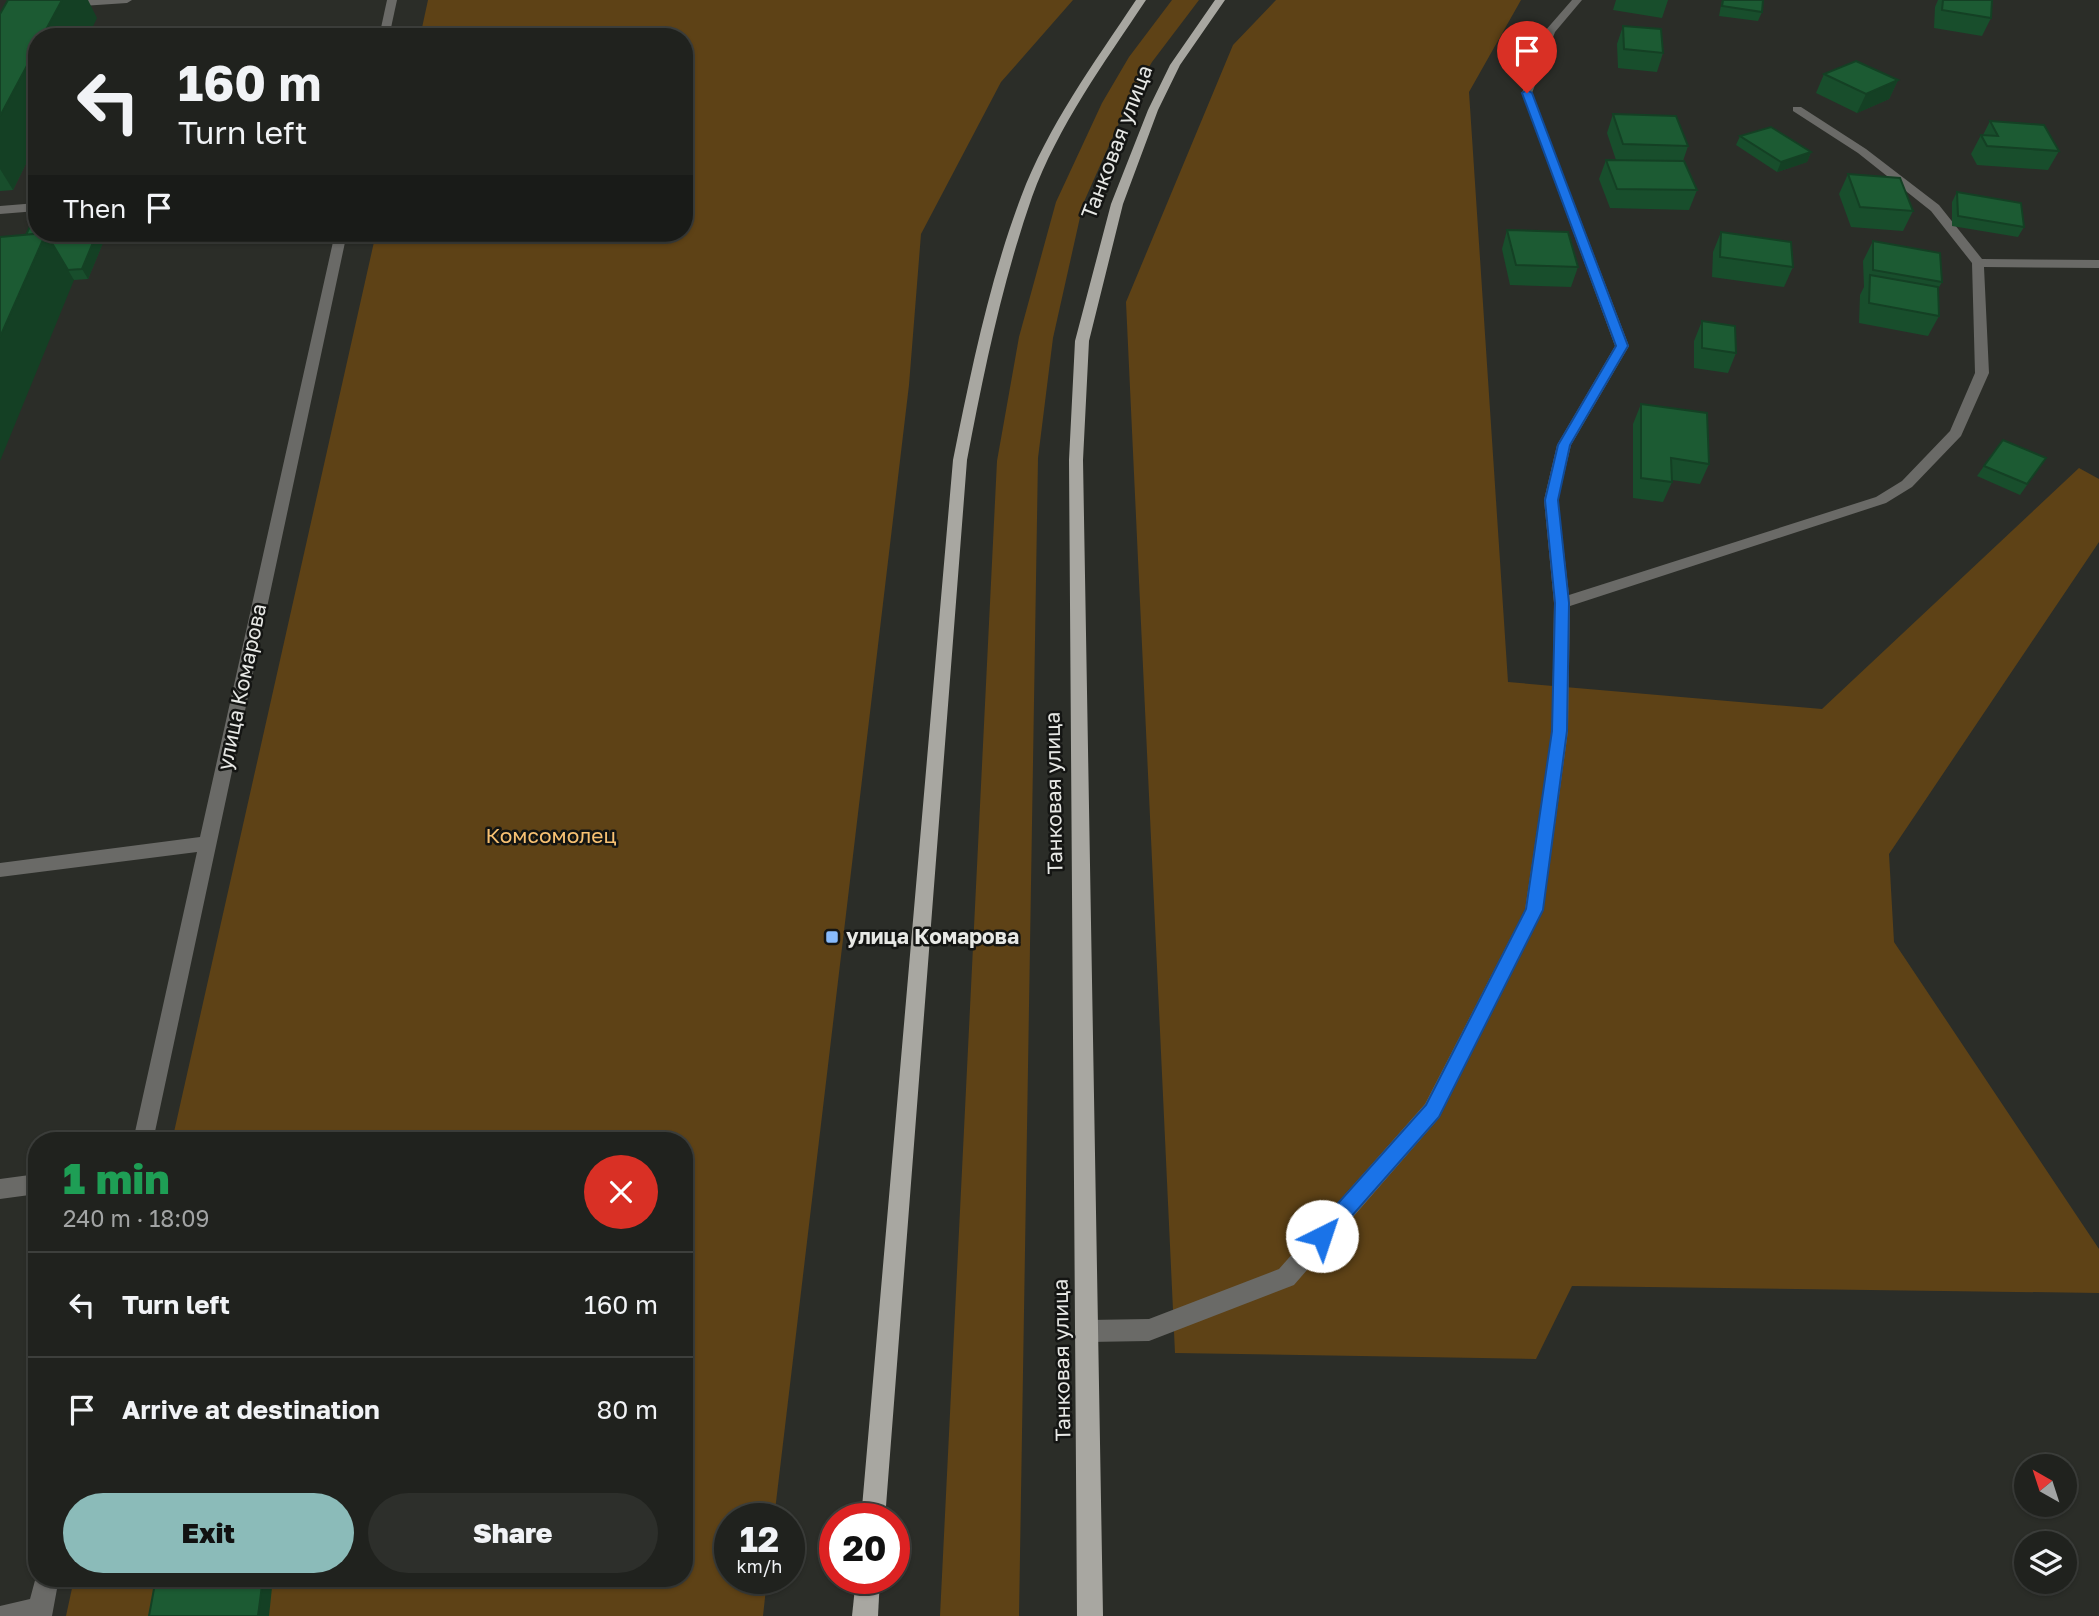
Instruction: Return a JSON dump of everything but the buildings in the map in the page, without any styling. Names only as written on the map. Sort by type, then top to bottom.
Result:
[{"type":"main road","name":"Танковая улица","points":[[874,1503],[960,460],[985,334],[1027,196],[1074,100],[1141,0]]},
{"type":"main road","name":"Танковая улица","points":[[1090,1616],[1076,460],[1082,341],[1117,204],[1153,110],[1175,65],[1220,0]]},
{"type":"main road","points":[[865,1616],[867,1594]]},
{"type":"street","points":[[60,0],[57,5],[127,0]]},
{"type":"street","points":[[386,28],[392,0]]},
{"type":"street","points":[[1088,1331],[1149,1330],[1286,1277],[1432,1111],[1534,910],[1560,731],[1562,603],[1551,500],[1564,445],[1622,346],[1527,93],[1550,31],[1577,0]]},
{"type":"street","points":[[1562,603],[1881,500],[1908,484],[1956,433],[1982,373],[1978,263],[1935,208],[1862,151],[1797,110]]},
{"type":"street","points":[[0,210],[28,208]]},
{"type":"street","name":"улица Комарова","points":[[145,1132],[339,242]]},
{"type":"street","points":[[1978,263],[2099,264]]},
{"type":"street","points":[[0,870],[208,843]]},
{"type":"street","points":[[0,1189],[28,1185]]},
{"type":"street","points":[[6,1616],[40,1612],[45,1587]]},
{"type":"green space","name":"Комсомолец","points":[[428,0],[1073,0],[1001,82],[921,234],[909,385],[776,1503],[714,1503],[714,1594],[765,1594],[763,1616],[66,1616],[72,1587],[693,1587],[693,1132],[174,1132],[374,242],[693,242],[693,28],[422,28]]},
{"type":"green space","points":[[1172,0],[1199,0],[1152,62],[1127,105],[1083,204],[1053,338],[1038,458],[1019,1616],[940,1616],[997,461],[1019,337],[1056,202],[1102,103],[1129,57]]},
{"type":"green space","points":[[1276,0],[1521,0],[1469,92],[1508,682],[1822,709],[2079,468],[2099,479],[2099,542],[1889,854],[1894,942],[2099,1249],[2099,1293],[1572,1286],[1536,1359],[1175,1353],[1126,302],[1233,45]]},
{"type":"place","name":"улица Комарова","points":[[832,937]]},
{"type":"route","points":[[1322,1236],[1432,1111],[1534,910],[1560,731],[1562,603],[1551,500],[1564,445],[1622,346],[1527,93]]}]
